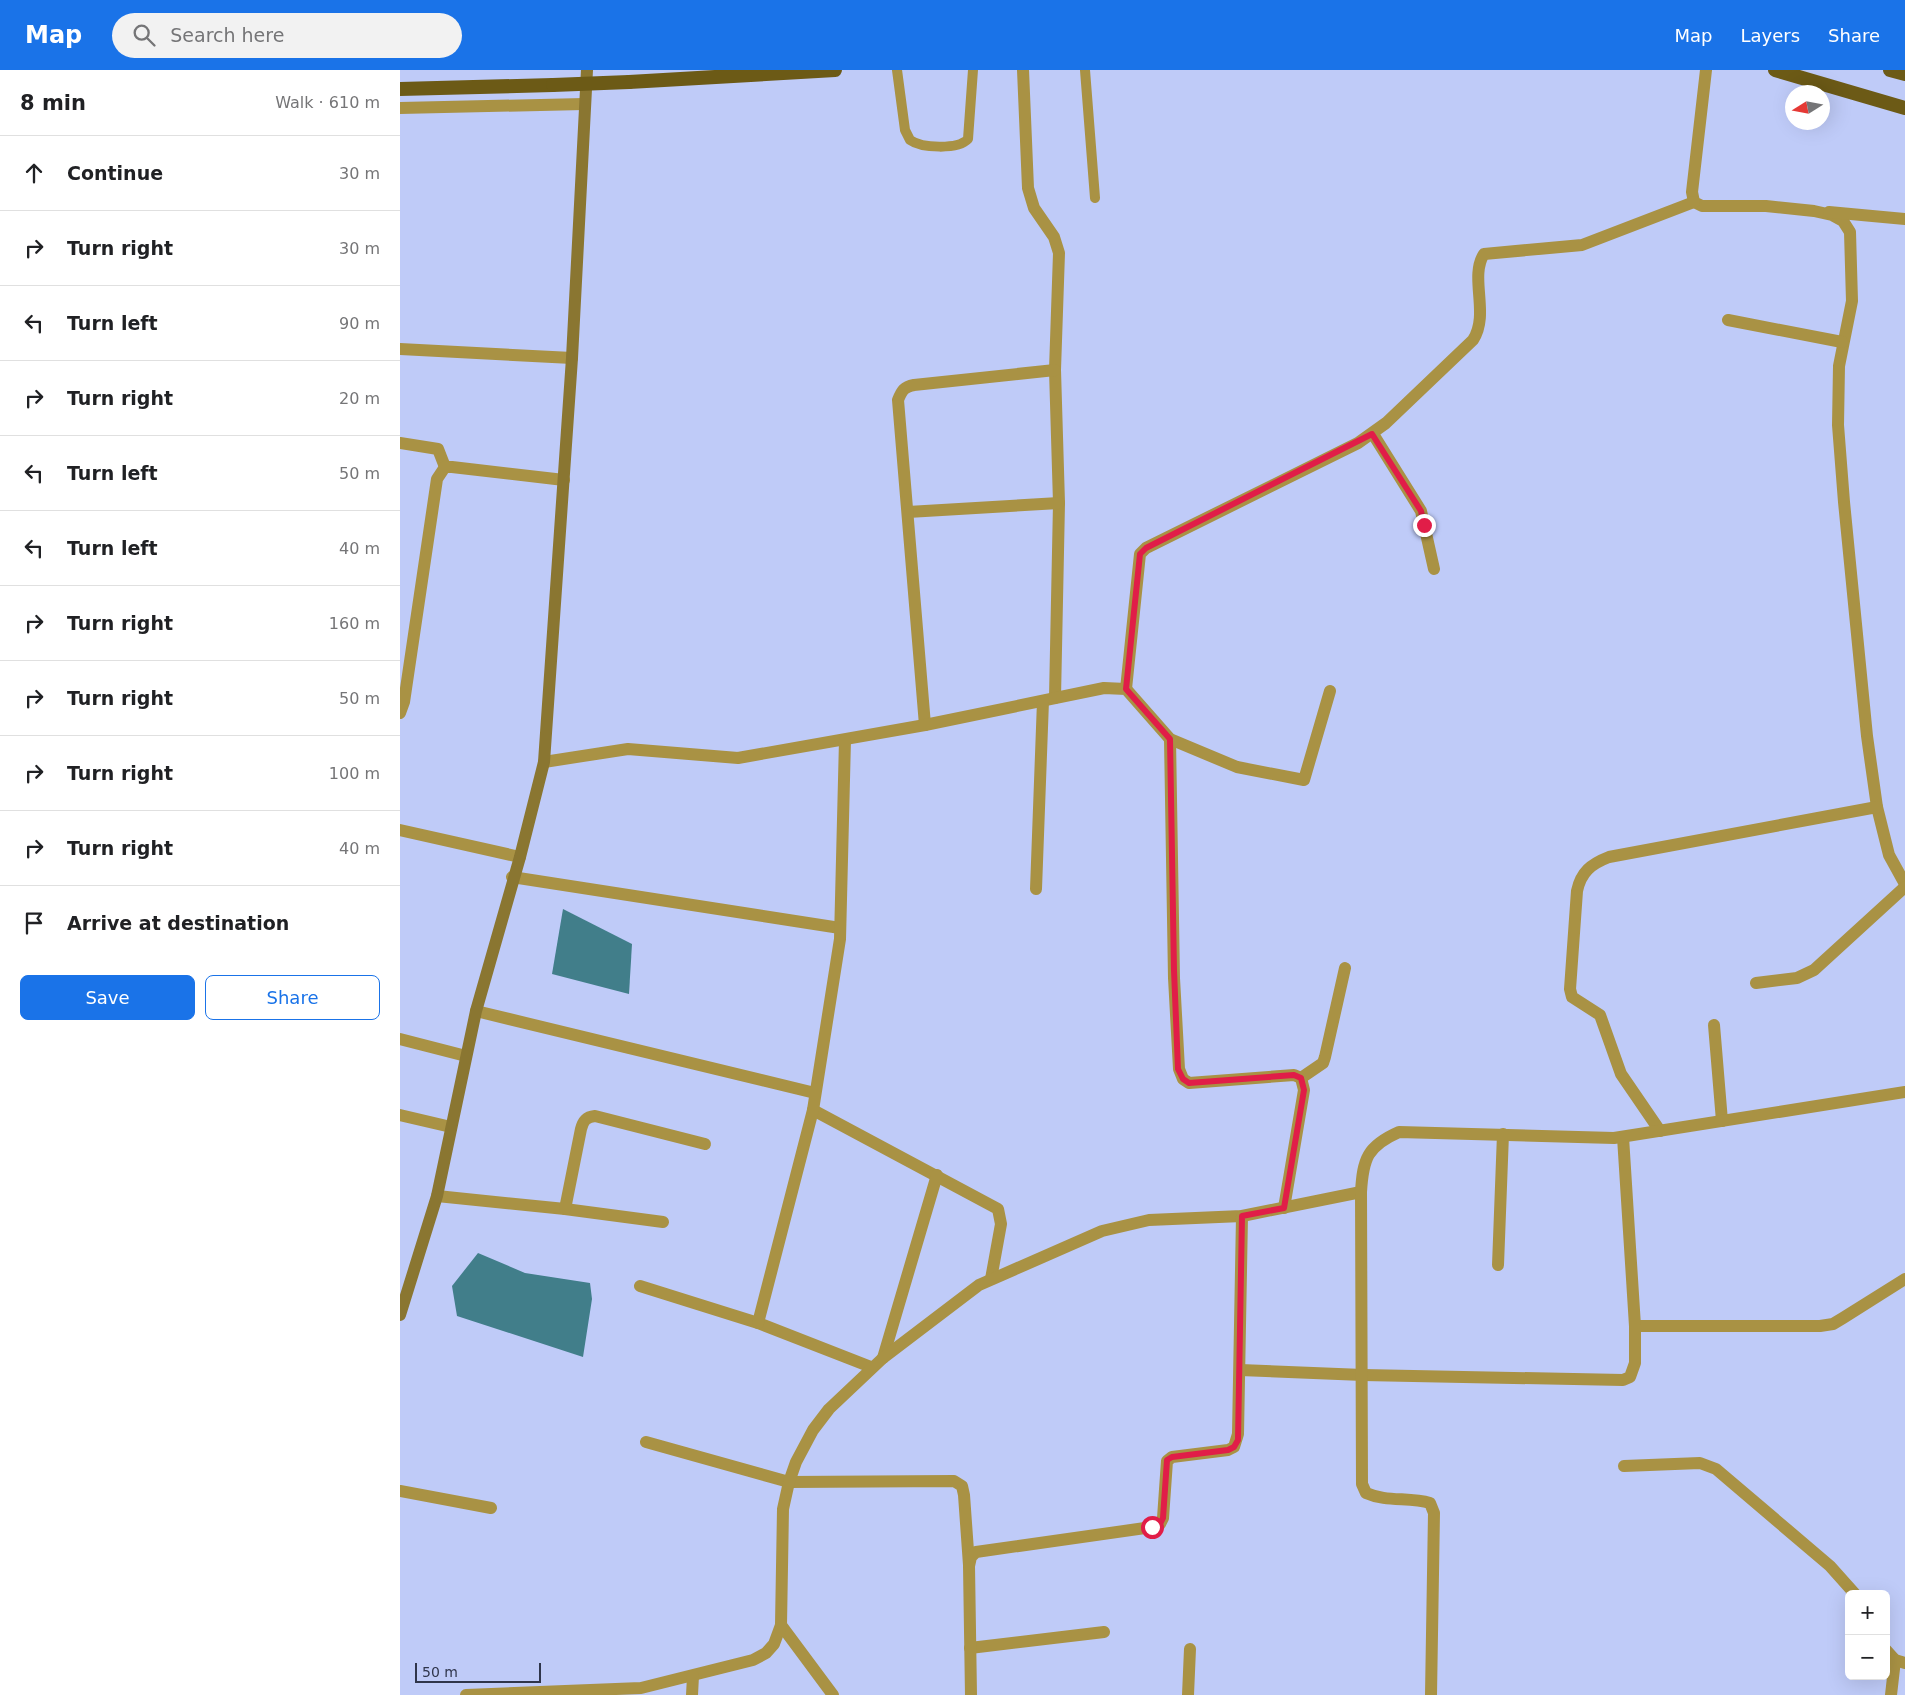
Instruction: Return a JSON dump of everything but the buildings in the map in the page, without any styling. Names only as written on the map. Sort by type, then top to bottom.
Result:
[{"type":"highway","points":[[400,88],[629,82],[835,70]]},
{"type":"highway","points":[[1775,70],[1905,108]]},
{"type":"highway","points":[[1890,70],[1905,74]]},
{"type":"main road","points":[[400,1316],[437,1196],[476,1011],[512,877],[520,857],[544,762],[572,358],[586,70]]},
{"type":"street","points":[[1023,70],[1028,188],[1034,208],[1054,237],[1058,253],[1055,370],[1059,503],[1049,699],[1036,889]]},
{"type":"street","points":[[1694,202],[1692,192],[1706,70]]},
{"type":"street","points":[[400,108],[584,104]]},
{"type":"street","points":[[1126,689],[1140,554],[1146,548],[1372,434],[1473,340],[1478,332],[1480,321],[1479,265],[1484,254],[1582,245],[1694,202],[1702,206],[1766,206],[1905,218]]},
{"type":"street","points":[[1756,983],[1797,978],[1814,970],[1905,886],[1889,855],[1877,807],[1866,736],[1840,444],[1839,366],[1842,342],[1850,318],[1852,301],[1850,232],[1842,221],[1832,215],[1814,211]]},
{"type":"street","points":[[1728,320],[1842,342]]},
{"type":"street","points":[[400,349],[572,358]]},
{"type":"street","points":[[925,725],[898,400],[905,387],[1055,370]]},
{"type":"street","points":[[1372,434],[1421,511],[1434,569]]},
{"type":"street","points":[[400,444],[438,449],[445,467]]},
{"type":"street","points":[[445,467],[564,480]]},
{"type":"street","points":[[400,713],[404,702],[436,479],[445,467]]},
{"type":"street","points":[[908,512],[1059,503]]},
{"type":"street","points":[[544,762],[628,749],[738,758],[925,725],[1104,688],[1126,689],[1170,739],[1237,767],[1304,780],[1330,692]]},
{"type":"street","points":[[1170,739],[1174,970],[1178,1069],[1183,1079],[1189,1083],[1294,1075],[1301,1078]]},
{"type":"street","points":[[758,1323],[812,1110],[840,928],[844,740]]},
{"type":"street","points":[[1660,1131],[1621,1074],[1600,1015],[1572,997],[1570,989],[1575,910],[1579,880],[1594,862],[1609,856],[1877,807]]},
{"type":"street","points":[[400,830],[520,857]]},
{"type":"street","points":[[512,877],[840,928]]},
{"type":"street","points":[[1301,1078],[1323,1063],[1345,968]]},
{"type":"street","points":[[476,1011],[815,1092]]},
{"type":"street","points":[[1714,1025],[1722,1121]]},
{"type":"street","points":[[400,1039],[466,1056]]},
{"type":"street","points":[[1284,1208],[1304,1090],[1301,1078]]},
{"type":"street","points":[[1431,1695],[1434,1513],[1430,1503],[1418,1499],[1377,1498],[1366,1493],[1362,1484],[1361,1192],[1362,1166],[1369,1152],[1383,1139],[1399,1132],[1623,1137],[1905,1092]]},
{"type":"street","points":[[812,1110],[998,1209],[1001,1224],[991,1279]]},
{"type":"street","points":[[400,1115],[451,1127]]},
{"type":"street","points":[[565,1209],[581,1129],[583,1122],[588,1117],[595,1116],[705,1144]]},
{"type":"street","points":[[1498,1265],[1503,1134]]},
{"type":"street","points":[[1240,1370],[1363,1375],[1623,1380],[1630,1377],[1634,1370],[1635,1326],[1623,1137]]},
{"type":"street","points":[[883,1358],[937,1175]]},
{"type":"street","points":[[466,1695],[640,1688],[753,1660],[766,1653],[774,1644],[780,1625],[783,1510],[789,1482],[813,1430],[829,1409],[871,1367],[979,1285],[1082,1238],[1124,1225],[1149,1220],[1242,1216],[1361,1192]]},
{"type":"street","points":[[437,1196],[565,1209],[663,1222]]},
{"type":"street","points":[[969,1566],[971,1558],[976,1552],[984,1550],[1152,1527],[1160,1524],[1164,1510],[1164,1467],[1167,1460],[1172,1457],[1228,1450],[1234,1447],[1238,1440],[1242,1216]]},
{"type":"street","points":[[1635,1326],[1820,1326],[1838,1321],[1905,1279]]},
{"type":"street","points":[[640,1286],[758,1323],[871,1367]]},
{"type":"street","points":[[646,1442],[789,1482],[954,1480],[962,1486],[969,1566],[971,1695]]},
{"type":"street","points":[[1624,1466],[1700,1463],[1716,1469],[1830,1566],[1851,1590]]},
{"type":"street","points":[[400,1491],[491,1508]]},
{"type":"street","points":[[780,1625],[833,1695]]},
{"type":"street","points":[[970,1648],[1104,1632]]},
{"type":"street","points":[[1188,1695],[1190,1649]]},
{"type":"street","points":[[1890,1653],[1900,1661],[1890,1695]]},
{"type":"street","points":[[692,1695],[693,1676]]},
{"type":"lane","points":[[897,70],[906,130],[910,140],[926,147],[958,144],[968,138],[973,70]]},
{"type":"lane","points":[[1085,70],[1095,198]]},
{"type":"shaded area","points":[[563,909],[632,944],[629,994],[552,974]]},
{"type":"shaded area","points":[[478,1253],[525,1273],[590,1283],[592,1299],[583,1357],[457,1316],[452,1286]]},
{"type":"route","points":[[1152,1527],[1160,1524],[1163,1518],[1164,1467],[1167,1460],[1172,1457],[1228,1450],[1234,1447],[1238,1440],[1242,1216],[1284,1208],[1304,1090],[1301,1078],[1294,1075],[1189,1083],[1183,1079],[1178,1069],[1174,970],[1170,739],[1126,689],[1140,554],[1146,548],[1358,443],[1372,434],[1421,511],[1424,525]]}]
